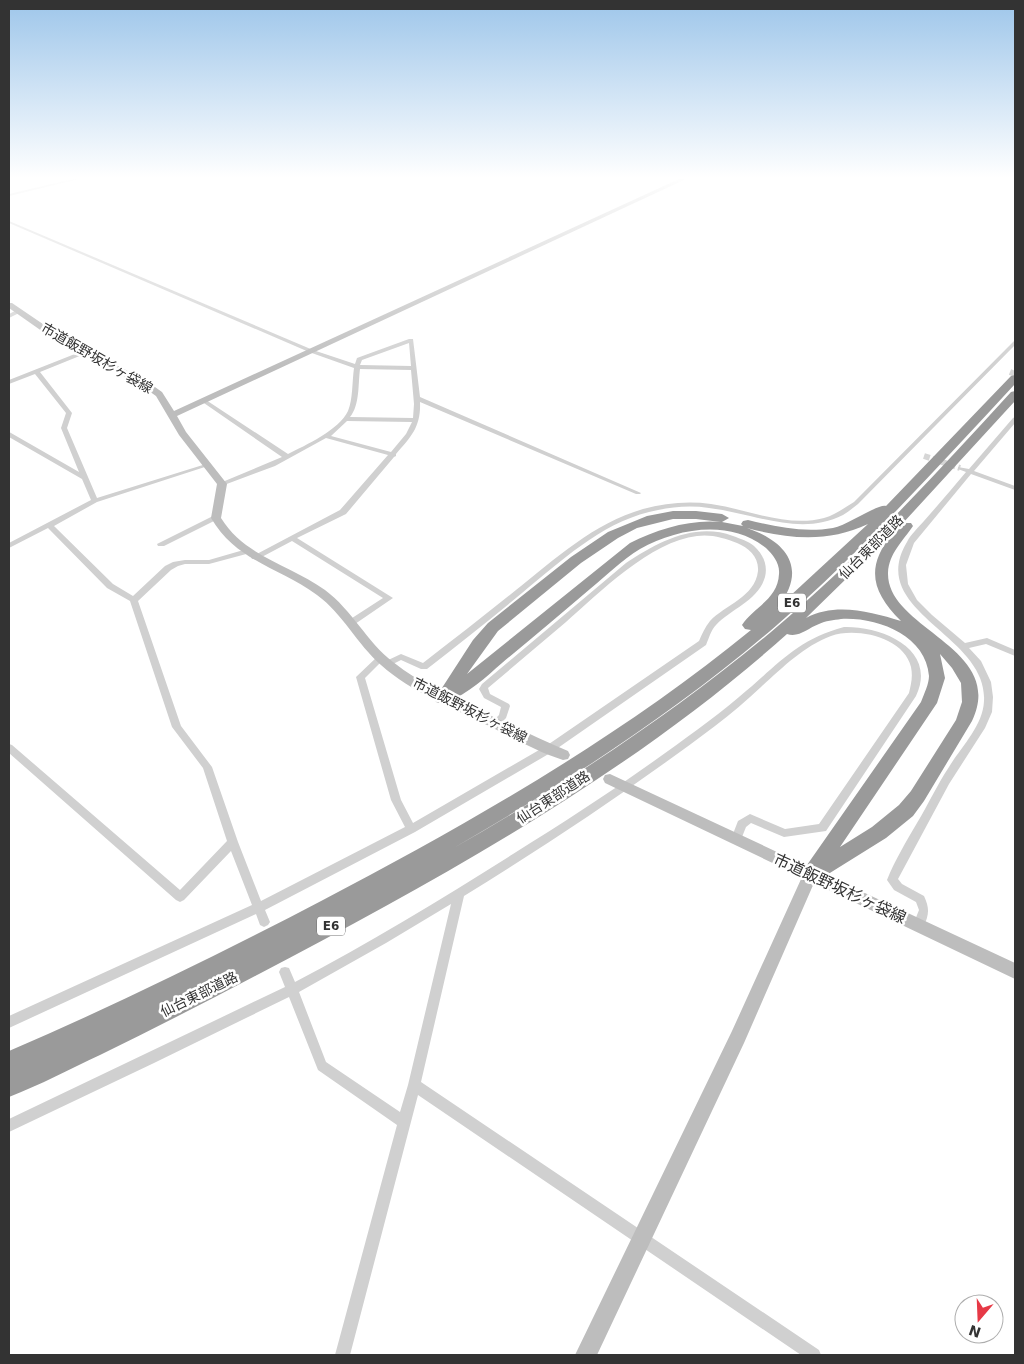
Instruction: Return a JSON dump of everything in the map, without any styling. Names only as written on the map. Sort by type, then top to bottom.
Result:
[{"type":"highway","name":"仙台東部道路","points":[[9,1085],[239,975],[366,908],[528,813],[638,740],[745,661],[824,594],[877,542],[959,447],[1015,378]]},
{"type":"highway","name":"仙台東部道路","points":[[9,1062],[222,962],[355,893],[445,844],[612,740],[731,654],[810,588],[1015,394]]},
{"type":"highway","points":[[442,698],[479,644],[494,626],[595,545],[614,533],[649,519],[684,514],[708,515],[797,534],[811,535],[837,532],[873,516],[959,447]]},
{"type":"highway","points":[[810,875],[877,834],[909,808],[966,717],[969,708],[970,689],[962,669],[949,652],[891,602],[880,579],[884,559],[891,544],[959,447]]},
{"type":"highway","points":[[442,698],[471,680],[614,562],[642,543],[682,529],[712,525],[741,530],[768,543],[779,554],[786,573],[783,587],[773,602],[760,617],[612,740]]},
{"type":"highway","points":[[638,740],[701,704],[798,627],[818,617],[844,613],[873,616],[888,621],[914,635],[932,655],[936,665],[938,674],[934,694],[810,875]]},
{"type":"street","points":[[57,243],[311,351],[357,367],[414,368]]},
{"type":"street","points":[[172,415],[545,243]]},
{"type":"street","name":"市道飯野坂杉ヶ袋線","points":[[9,304],[59,338],[152,388],[166,402],[182,433],[222,484]]},
{"type":"street","points":[[9,316],[19,311]]},
{"type":"street","points":[[134,600],[168,568],[176,564],[209,562],[251,554],[292,538],[344,512],[394,455],[414,428],[417,398],[414,368],[415,357],[411,340],[359,359],[350,412],[325,436],[251,474],[222,484],[216,518],[161,544]]},
{"type":"street","points":[[411,829],[396,800],[360,677],[384,661],[401,657],[424,667],[582,541],[616,521],[635,514],[666,506],[699,505],[798,524],[819,522],[845,512],[1015,342]]},
{"type":"street","points":[[9,382],[85,352]]},
{"type":"street","points":[[36,371],[69,413],[64,428],[95,501]]},
{"type":"street","points":[[417,398],[638,493]]},
{"type":"street","points":[[204,401],[287,457]]},
{"type":"street","points":[[344,419],[415,420]]},
{"type":"street","points":[[919,925],[924,910],[920,899],[898,887],[892,880],[956,763],[982,723],[988,708],[989,698],[986,679],[974,658],[911,599],[904,588],[902,572],[905,553],[910,542],[1015,419]]},
{"type":"street","points":[[9,434],[85,478]]},
{"type":"street","points":[[325,436],[394,455]]},
{"type":"street","points":[[9,546],[95,501],[208,465]]},
{"type":"street","points":[[960,468],[1015,488]]},
{"type":"street","name":"市道飯野坂杉ヶ袋線","points":[[216,518],[234,540],[251,554],[310,585],[337,606],[384,661],[414,683],[495,724],[563,755]]},
{"type":"street","points":[[49,525],[110,586],[134,600],[177,727],[207,767],[264,922]]},
{"type":"street","points":[[9,1022],[260,907],[411,829],[549,749],[702,644],[711,625],[747,597],[760,580],[762,564],[760,556],[754,549],[730,537],[706,534],[677,538],[640,555],[485,686],[483,689],[487,696],[506,706],[503,716],[495,724]]},
{"type":"street","points":[[292,538],[389,598],[352,622]]},
{"type":"street","points":[[9,1126],[292,989],[459,894],[627,787],[734,707],[804,646],[818,638],[843,631],[862,630],[883,636],[906,651],[917,665],[918,684],[822,828],[784,833],[750,818],[742,824],[736,839]]},
{"type":"street","points":[[963,646],[987,641],[1015,653]]},
{"type":"street","points":[[9,748],[180,897],[233,842]]},
{"type":"street","name":"市道飯野坂杉ヶ袋線","points":[[610,779],[1015,971]]},
{"type":"street","points":[[586,1355],[738,1037],[810,875]]},
{"type":"street","points":[[342,1355],[414,1085],[459,894]]},
{"type":"street","points":[[285,972],[322,1066],[403,1121]]},
{"type":"street","points":[[414,1085],[814,1355]]},
{"type":"tunnel","points":[[1010,372],[1015,374]]},
{"type":"tunnel","points":[[924,456],[960,468]]}]
